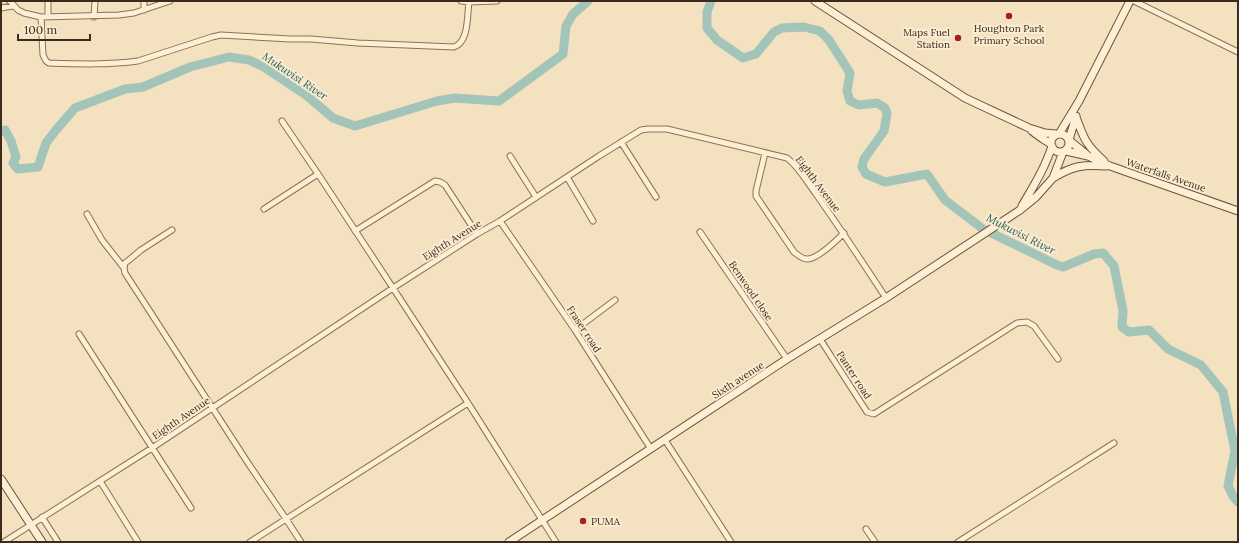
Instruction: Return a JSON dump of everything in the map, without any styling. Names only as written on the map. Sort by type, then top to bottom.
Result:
[{"type":"main road","points":[[815,1],[965,98],[1029,128],[1045,133],[1065,135],[1069,141]]},
{"type":"main road","points":[[1020,210],[1048,157],[1052,138],[1058,134],[1079,101],[1130,1]]},
{"type":"main road","points":[[1053,178],[1065,151],[1070,145],[1069,141],[1079,101]]},
{"type":"main road","points":[[1076,117],[1081,133],[1089,147],[1110,166]]},
{"type":"main road","points":[[1029,128],[1051,145],[1055,151],[1065,151]]},
{"type":"main road","name":"Waterfalls Avenue","points":[[1069,141],[1088,156]]},
{"type":"main road","name":"Waterfalls Avenue","points":[[1065,151],[1088,156],[1110,166],[1238,211]]},
{"type":"main road","points":[[1053,178],[1077,166],[1110,166]]},
{"type":"main road","name":"Sixth avenue","points":[[509,542],[787,360],[980,237],[1036,198],[1053,178]]},
{"type":"main road","points":[[1,479],[42,542]]},
{"type":"street","points":[[48,1],[48,17]]},
{"type":"street","points":[[94,17],[95,1]]},
{"type":"street","points":[[144,1],[144,10]]},
{"type":"street","points":[[1,8],[12,3],[24,13],[41,17],[94,17],[119,15],[144,10],[170,1]]},
{"type":"street","points":[[461,1],[497,1]]},
{"type":"street","points":[[1134,1],[1238,52]]},
{"type":"street","points":[[41,17],[43,55],[46,61],[49,63],[87,64],[128,62],[138,60],[221,35],[454,47],[461,43],[465,36],[469,2]]},
{"type":"street","points":[[282,121],[468,403],[556,542]]},
{"type":"street","name":"Eighth Avenue","points":[[4,542],[152,448],[393,288],[641,130],[667,129],[785,157],[792,162],[844,233],[886,298]]},
{"type":"street","points":[[621,142],[656,196]]},
{"type":"street","points":[[765,153],[756,196],[794,252],[801,258],[810,259],[829,248],[844,233]]},
{"type":"street","points":[[510,156],[536,197]]},
{"type":"street","points":[[264,209],[318,174]]},
{"type":"street","points":[[567,177],[593,220]]},
{"type":"street","points":[[355,231],[435,181],[445,185],[477,234]]},
{"type":"street","points":[[87,214],[102,240],[124,268],[125,273],[301,542]]},
{"type":"street","name":"Fraser road","points":[[500,221],[575,330],[651,449]]},
{"type":"street","points":[[124,268],[125,264],[141,250],[172,230]]},
{"type":"street","name":"Benwood close","points":[[700,232],[787,360]]},
{"type":"street","points":[[575,330],[615,300]]},
{"type":"street","name":"Panter road","points":[[820,339],[867,412],[872,414],[877,414],[1017,323],[1027,322],[1034,326],[1058,359]]},
{"type":"street","points":[[79,334],[191,508]]},
{"type":"street","points":[[250,542],[468,403]]},
{"type":"street","points":[[665,440],[731,542]]},
{"type":"street","points":[[958,542],[1114,443]]},
{"type":"street","points":[[100,481],[138,542]]},
{"type":"street","points":[[42,517],[58,542]]},
{"type":"street","points":[[866,529],[875,542]]},
{"type":"waterway","name":"Mukuvisi River","points":[[1,132],[5,130],[11,141],[16,157],[13,163],[18,169],[38,167],[46,143],[75,108],[125,89],[143,87],[190,67],[229,57],[249,60],[264,67],[306,95],[333,118],[355,126],[437,101],[455,98],[499,101],[563,54],[566,26],[573,14],[588,1]]},
{"type":"waterway","name":"Mukuvisi River","points":[[711,1],[707,12],[707,28],[717,40],[743,58],[756,54],[774,32],[782,28],[804,27],[820,31],[829,40],[850,73],[847,91],[850,101],[859,105],[877,103],[885,108],[887,114],[884,131],[864,159],[862,167],[866,174],[885,182],[927,174],[945,200],[983,229],[1057,265],[1063,267],[1094,254],[1103,253],[1114,266],[1123,311],[1122,327],[1129,332],[1149,330],[1168,349],[1201,365],[1223,392],[1235,451],[1228,486],[1238,502]]},
{"type":"place","name":"Houghton Park Primary School","points":[[1009,16]]},
{"type":"place","name":"Maps Fuel Station","points":[[958,38]]},
{"type":"place","name":"PUMA","points":[[583,521]]}]
